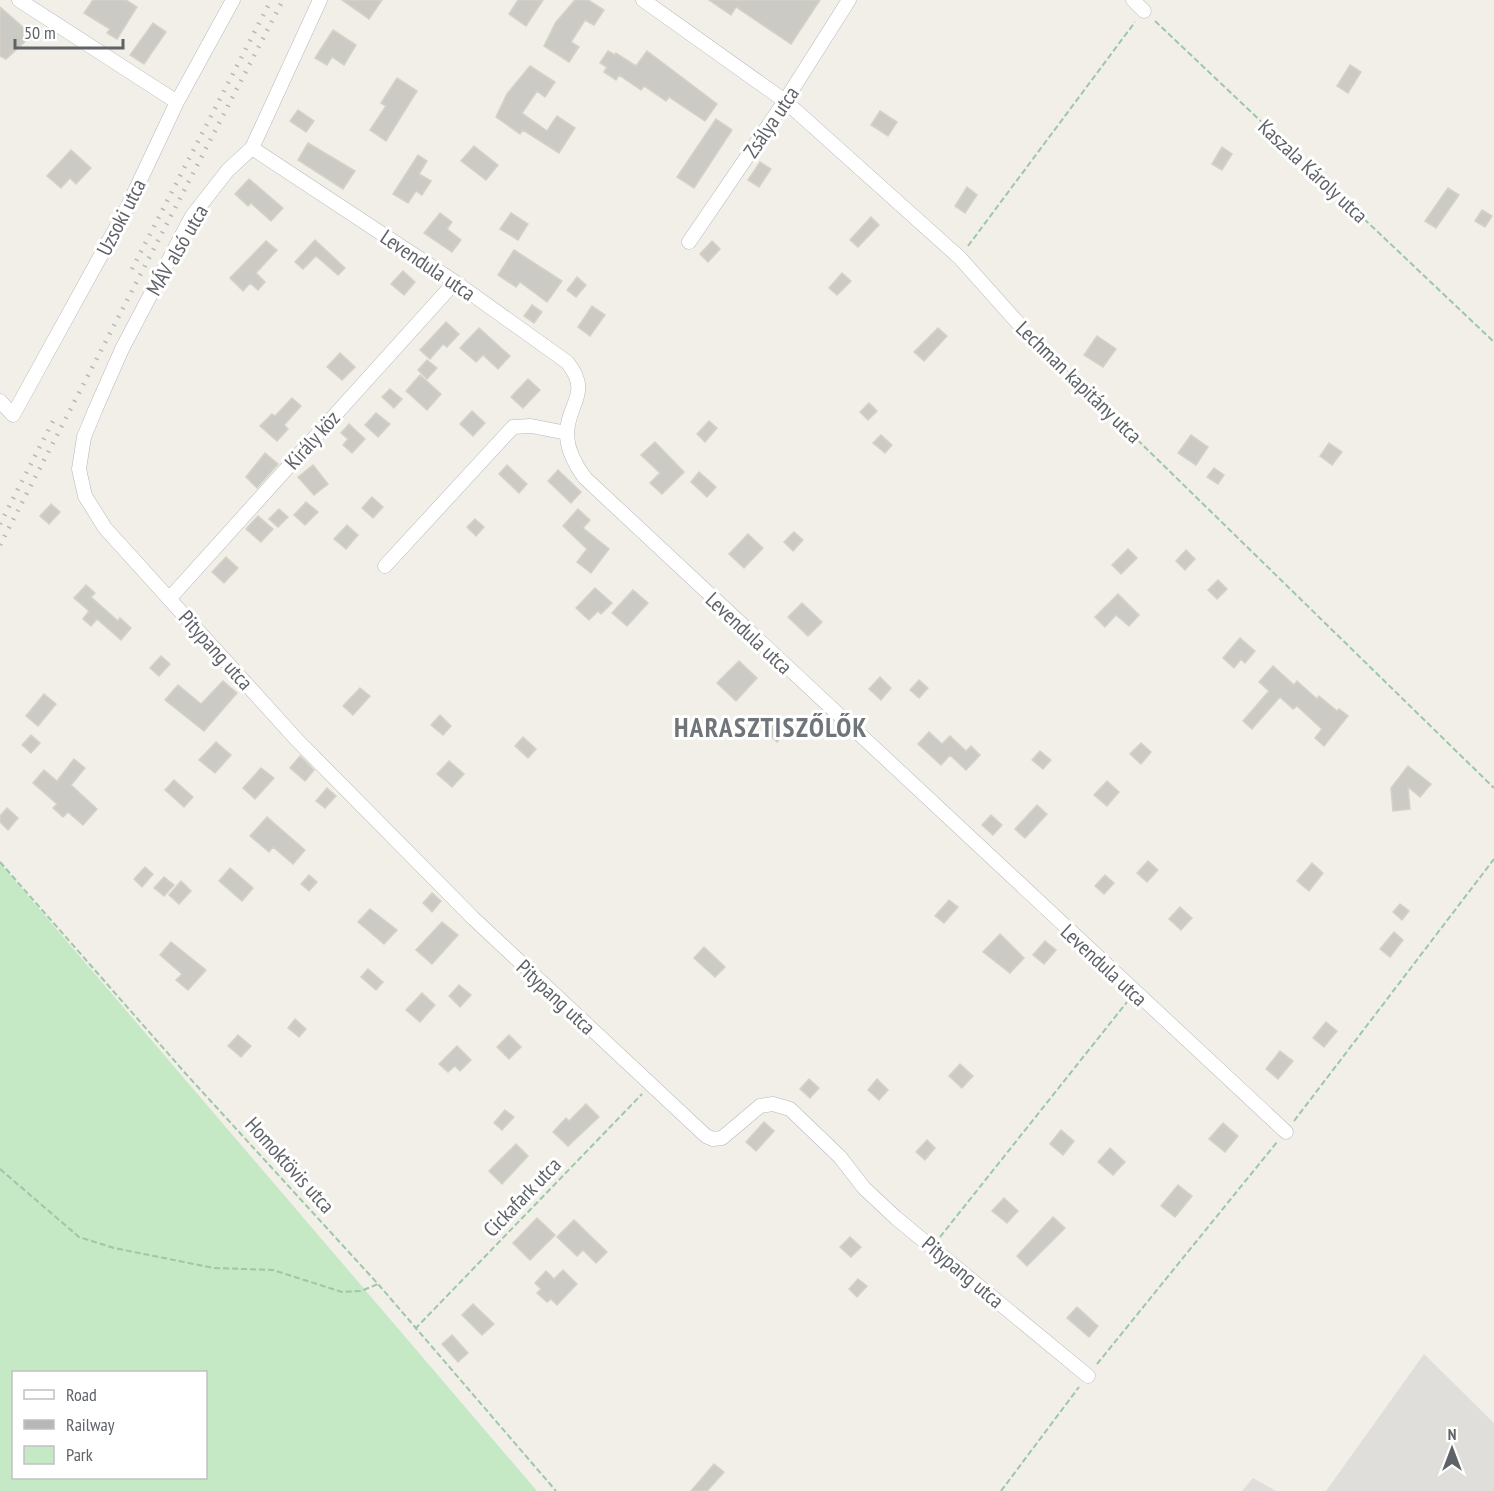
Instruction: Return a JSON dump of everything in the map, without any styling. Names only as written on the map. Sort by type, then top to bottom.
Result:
[{"type":"street","points":[[19,0],[177,102]]},
{"type":"street","name":"Uzsoki utca","points":[[0,400],[14,415],[127,208],[177,102],[233,0]]},
{"type":"street","name":"MÁV alsó utca","points":[[81,482],[79,469],[84,437],[122,349],[192,216],[228,170],[252,148],[320,0]]},
{"type":"street","name":"Lechman kapitány utca","points":[[643,0],[785,101],[960,258],[1017,323]]},
{"type":"street","name":"Zsálya utca","points":[[689,242],[785,101],[849,0]]},
{"type":"street","points":[[1133,0],[1144,11]]},
{"type":"street","name":"Levendula utca","points":[[252,148],[455,282],[567,362],[575,372],[579,392],[567,433],[573,458],[585,478],[1286,1132]]},
{"type":"street","name":"Király köz","points":[[169,598],[455,282]]},
{"type":"street","points":[[385,566],[513,427],[531,426],[567,433]]},
{"type":"street","name":"Pitypang utca","points":[[81,482],[93,510],[105,528],[297,740],[473,918],[650,1085],[713,1139],[727,1135],[760,1106],[772,1104],[790,1109],[840,1157],[872,1195],[1088,1376]]},
{"type":"path","points":[[960,258],[1144,11]]},
{"type":"path","name":"Kaszala Károly utca","points":[[1144,11],[1494,342]]},
{"type":"path","name":"Lechman kapitány utca","points":[[1017,323],[1494,788]]},
{"type":"path","name":"Homoktövis utca","points":[[0,861],[186,1074],[378,1284],[556,1491]]},
{"type":"path","points":[[933,1246],[1134,992]]},
{"type":"path","name":"Cickafark utca","points":[[415,1329],[650,1085]]},
{"type":"path","points":[[0,1169],[79,1237],[97,1243],[214,1268],[273,1270],[342,1292],[361,1291],[378,1284]]},
{"type":"path","points":[[1000,1491],[1088,1376]]},
{"type":"shaded area","points":[[1424,1354],[1494,1423],[1494,1491],[1326,1491]]},
{"type":"shaded area","points":[[1253,1478],[1276,1491],[1242,1491]]},
{"type":"green space","points":[[0,863],[537,1491],[0,1491]]},
{"type":"building","points":[[93,0],[126,0],[137,7],[117,39],[107,33],[110,29],[84,13]]},
{"type":"building","points":[[342,0],[382,0],[369,19]]},
{"type":"building","points":[[518,0],[543,0],[526,26],[509,14]]},
{"type":"building","points":[[575,0],[588,0],[604,10],[594,25],[585,20],[571,42],[579,47],[569,62],[544,46],[556,22]]},
{"type":"building","points":[[709,0],[820,0],[791,44],[736,7],[731,15]]},
{"type":"building","points":[[0,7],[32,35],[6,59],[0,56]]},
{"type":"building","points":[[153,23],[166,32],[144,64],[130,55]]},
{"type":"building","points":[[333,30],[356,45],[344,65],[332,57],[327,65],[315,58]]},
{"type":"building","points":[[608,51],[615,55],[616,53],[636,66],[647,51],[717,104],[705,121],[669,97],[666,101],[644,86],[641,90],[619,75],[616,80],[604,72],[607,67],[600,63]]},
{"type":"building","points":[[1350,65],[1361,72],[1348,93],[1337,86]]},
{"type":"building","points":[[530,66],[555,82],[545,97],[537,91],[522,113],[547,131],[557,116],[575,128],[559,153],[523,130],[520,134],[496,117],[507,94]]},
{"type":"building","points":[[397,78],[417,91],[386,141],[370,130],[386,106],[381,103]]},
{"type":"building","points":[[298,110],[314,121],[306,132],[290,121]]},
{"type":"building","points":[[880,111],[897,122],[888,136],[871,125]]},
{"type":"building","points":[[716,119],[732,130],[694,188],[677,177]]},
{"type":"building","points":[[308,143],[355,171],[343,189],[298,160]]},
{"type":"building","points":[[474,146],[498,165],[486,180],[461,161]]},
{"type":"building","points":[[1222,147],[1232,154],[1222,170],[1212,164]]},
{"type":"building","points":[[71,150],[91,168],[76,184],[70,178],[61,188],[47,176]]},
{"type":"building","points":[[418,155],[427,161],[419,174],[431,181],[422,195],[416,191],[408,203],[393,194]]},
{"type":"building","points":[[760,162],[771,169],[759,187],[748,180]]},
{"type":"building","points":[[249,179],[283,208],[271,221],[251,203],[248,206],[235,194]]},
{"type":"building","points":[[967,187],[977,195],[965,213],[955,206]]},
{"type":"building","points":[[1448,188],[1459,195],[1436,228],[1425,221]]},
{"type":"building","points":[[1482,210],[1492,216],[1485,227],[1475,221]]},
{"type":"building","points":[[440,213],[452,222],[447,229],[461,240],[452,252],[424,233]]},
{"type":"building","points":[[511,213],[528,224],[518,240],[500,229]]},
{"type":"building","points":[[871,217],[879,225],[858,247],[850,240]]},
{"type":"building","points":[[315,240],[345,268],[338,275],[316,256],[303,269],[295,262]]},
{"type":"building","points":[[266,241],[277,250],[256,273],[265,282],[258,290],[250,283],[243,291],[230,278]]},
{"type":"building","points":[[712,241],[720,249],[708,262],[700,254]]},
{"type":"building","points":[[514,250],[562,281],[547,302],[520,282],[516,287],[498,275]]},
{"type":"building","points":[[403,271],[415,282],[404,295],[391,284]]},
{"type":"building","points":[[842,273],[851,281],[837,295],[829,288]]},
{"type":"building","points":[[577,277],[586,285],[576,297],[567,290]]},
{"type":"building","points":[[532,305],[542,312],[534,323],[524,316]]},
{"type":"building","points":[[592,306],[605,315],[590,336],[578,327]]},
{"type":"building","points":[[446,322],[459,334],[447,347],[443,344],[430,359],[420,350]]},
{"type":"building","points":[[479,328],[510,356],[498,369],[483,355],[476,362],[460,348]]},
{"type":"building","points":[[938,328],[947,336],[924,361],[914,352]]},
{"type":"building","points":[[1097,336],[1116,349],[1103,367],[1084,355]]},
{"type":"building","points":[[340,353],[355,367],[342,380],[327,367]]},
{"type":"building","points":[[427,360],[437,368],[427,379],[418,370]]},
{"type":"building","points":[[420,375],[441,394],[427,410],[406,391]]},
{"type":"building","points":[[528,379],[540,390],[523,408],[511,397]]},
{"type":"building","points":[[390,389],[402,399],[394,408],[382,397]]},
{"type":"building","points":[[292,398],[301,406],[284,425],[288,429],[277,441],[260,426],[272,414],[275,416]]},
{"type":"building","points":[[869,403],[877,411],[868,420],[860,412]]},
{"type":"building","points":[[472,411],[485,423],[473,436],[460,424]]},
{"type":"building","points":[[376,413],[390,424],[378,437],[365,425]]},
{"type":"building","points":[[709,421],[717,428],[705,442],[697,434]]},
{"type":"building","points":[[349,424],[365,439],[352,453],[343,445],[348,439],[341,433]]},
{"type":"building","points":[[881,435],[892,445],[885,453],[873,443]]},
{"type":"building","points":[[1191,435],[1208,447],[1196,465],[1178,453]]},
{"type":"building","points":[[655,442],[684,472],[662,494],[650,483],[660,473],[641,455]]},
{"type":"building","points":[[1329,443],[1342,452],[1332,465],[1320,456]]},
{"type":"building","points":[[265,453],[278,464],[257,488],[246,477]]},
{"type":"building","points":[[313,465],[328,484],[314,495],[298,477]]},
{"type":"building","points":[[507,465],[527,484],[519,493],[499,474]]},
{"type":"building","points":[[1214,468],[1224,475],[1218,484],[1207,477]]},
{"type":"building","points":[[558,470],[581,492],[571,503],[548,481]]},
{"type":"building","points":[[699,472],[716,487],[707,497],[691,482]]},
{"type":"building","points":[[372,497],[383,507],[373,518],[362,508]]},
{"type":"building","points":[[306,502],[318,512],[305,525],[294,515]]},
{"type":"building","points":[[51,504],[60,512],[49,524],[40,516]]},
{"type":"building","points":[[279,509],[288,517],[278,527],[269,519]]},
{"type":"building","points":[[578,509],[590,520],[583,528],[609,549],[591,573],[577,562],[587,549],[563,526]]},
{"type":"building","points":[[258,516],[273,529],[261,542],[246,529]]},
{"type":"building","points":[[475,519],[484,527],[476,536],[467,527]]},
{"type":"building","points":[[347,525],[358,535],[346,549],[334,539]]},
{"type":"building","points":[[794,532],[803,540],[793,551],[784,542]]},
{"type":"building","points":[[748,534],[763,548],[744,568],[729,554]]},
{"type":"building","points":[[1128,549],[1137,558],[1121,574],[1112,565]]},
{"type":"building","points":[[1186,550],[1195,559],[1185,570],[1176,561]]},
{"type":"building","points":[[226,557],[238,568],[224,583],[212,572]]},
{"type":"building","points":[[1218,580],[1227,589],[1217,599],[1208,590]]},
{"type":"building","points":[[86,585],[95,593],[91,597],[118,621],[120,618],[131,628],[121,640],[97,619],[91,626],[83,619],[89,611],[74,598]]},
{"type":"building","points":[[595,588],[612,603],[601,614],[598,611],[589,620],[576,608]]},
{"type":"building","points":[[633,590],[648,603],[627,626],[612,613]]},
{"type":"building","points":[[1118,594],[1139,615],[1129,626],[1116,615],[1105,627],[1095,617]]},
{"type":"building","points":[[802,603],[822,622],[808,636],[788,617]]},
{"type":"building","points":[[1240,638],[1255,651],[1245,663],[1241,659],[1234,668],[1223,658]]},
{"type":"building","points":[[161,656],[170,664],[159,676],[150,668]]},
{"type":"building","points":[[739,661],[757,678],[736,701],[717,683]]},
{"type":"building","points":[[1273,666],[1294,685],[1297,681],[1317,699],[1319,696],[1337,711],[1339,709],[1348,716],[1324,746],[1315,738],[1322,729],[1297,706],[1293,709],[1280,697],[1252,729],[1243,721],[1269,691],[1259,682]]},
{"type":"building","points":[[880,677],[891,688],[881,700],[869,689]]},
{"type":"building","points":[[919,680],[928,688],[919,698],[910,690]]},
{"type":"building","points":[[223,681],[237,693],[204,731],[165,700],[178,685],[201,704]]},
{"type":"building","points":[[360,688],[370,696],[353,715],[343,706]]},
{"type":"building","points":[[44,694],[56,704],[38,726],[26,716]]},
{"type":"building","points":[[440,715],[451,726],[443,735],[431,725]]},
{"type":"building","points":[[779,719],[790,728],[777,742],[767,733]]},
{"type":"building","points":[[929,732],[942,744],[950,736],[966,751],[971,746],[980,755],[966,770],[950,755],[941,765],[918,744]]},
{"type":"building","points":[[31,735],[40,743],[31,753],[22,745]]},
{"type":"building","points":[[523,737],[536,749],[528,758],[515,746]]},
{"type":"building","points":[[216,742],[231,755],[215,773],[199,760]]},
{"type":"building","points":[[1141,743],[1151,752],[1141,764],[1130,754]]},
{"type":"building","points":[[1040,751],[1051,760],[1043,769],[1032,760]]},
{"type":"building","points":[[300,756],[314,770],[305,781],[290,768]]},
{"type":"building","points":[[74,759],[85,768],[71,785],[97,809],[83,825],[68,812],[63,817],[53,808],[57,804],[33,783],[44,770],[57,781]]},
{"type":"building","points":[[449,761],[464,774],[452,787],[437,774]]},
{"type":"building","points":[[1408,766],[1431,784],[1420,797],[1408,787],[1410,809],[1393,811],[1391,788]]},
{"type":"building","points":[[261,768],[274,778],[255,799],[243,788]]},
{"type":"building","points":[[174,780],[193,797],[184,807],[165,790]]},
{"type":"building","points":[[1107,781],[1119,792],[1107,806],[1094,795]]},
{"type":"building","points":[[327,788],[336,796],[325,808],[316,801]]},
{"type":"building","points":[[1037,805],[1047,814],[1025,838],[1015,829]]},
{"type":"building","points":[[7,808],[18,818],[8,830],[0,822],[0,816]]},
{"type":"building","points":[[991,815],[1002,825],[993,835],[982,825]]},
{"type":"building","points":[[267,817],[305,850],[293,864],[273,847],[269,852],[250,836]]},
{"type":"building","points":[[1148,861],[1158,870],[1147,882],[1137,873]]},
{"type":"building","points":[[1312,863],[1323,873],[1309,891],[1297,881]]},
{"type":"building","points":[[145,867],[153,874],[142,887],[134,879]]},
{"type":"building","points":[[230,868],[253,888],[242,901],[219,881]]},
{"type":"building","points":[[309,875],[317,882],[309,891],[301,884]]},
{"type":"building","points":[[1105,875],[1114,883],[1104,894],[1095,886]]},
{"type":"building","points":[[164,877],[174,885],[164,896],[154,888]]},
{"type":"building","points":[[181,881],[191,891],[179,904],[169,895]]},
{"type":"building","points":[[432,893],[441,901],[432,912],[423,903]]},
{"type":"building","points":[[949,900],[958,907],[944,923],[935,916]]},
{"type":"building","points":[[1400,904],[1409,911],[1402,920],[1393,912]]},
{"type":"building","points":[[1180,907],[1192,918],[1181,930],[1169,919]]},
{"type":"building","points":[[370,909],[397,930],[384,944],[358,922]]},
{"type":"building","points":[[442,922],[458,935],[432,964],[416,950]]},
{"type":"building","points":[[1394,932],[1403,940],[1390,957],[1380,949]]},
{"type":"building","points":[[1000,934],[1024,958],[1010,973],[983,952]]},
{"type":"building","points":[[1045,941],[1056,950],[1044,964],[1033,955]]},
{"type":"building","points":[[171,942],[206,970],[188,990],[176,980],[182,974],[160,955]]},
{"type":"building","points":[[704,947],[725,967],[715,977],[694,958]]},
{"type":"building","points":[[368,969],[383,982],[376,990],[361,977]]},
{"type":"building","points":[[459,985],[471,995],[460,1007],[449,996]]},
{"type":"building","points":[[422,993],[435,1005],[420,1022],[406,1010]]},
{"type":"building","points":[[295,1019],[306,1029],[299,1037],[288,1028]]},
{"type":"building","points":[[1326,1022],[1337,1031],[1324,1047],[1313,1038]]},
{"type":"building","points":[[238,1035],[251,1046],[241,1057],[228,1046]]},
{"type":"building","points":[[509,1035],[521,1047],[509,1059],[497,1047]]},
{"type":"building","points":[[457,1046],[471,1060],[460,1071],[455,1066],[448,1072],[439,1064]]},
{"type":"building","points":[[1280,1051],[1293,1061],[1278,1079],[1266,1069]]},
{"type":"building","points":[[960,1064],[973,1076],[962,1088],[949,1076]]},
{"type":"building","points":[[809,1079],[819,1088],[810,1098],[800,1089]]},
{"type":"building","points":[[877,1079],[888,1090],[879,1100],[868,1090]]},
{"type":"building","points":[[586,1104],[599,1117],[568,1146],[553,1132],[566,1118],[569,1121]]},
{"type":"building","points":[[505,1110],[514,1117],[502,1130],[494,1123]]},
{"type":"building","points":[[764,1122],[774,1131],[756,1151],[746,1142]]},
{"type":"building","points":[[1223,1123],[1238,1136],[1225,1152],[1209,1139]]},
{"type":"building","points":[[1061,1130],[1074,1141],[1063,1155],[1050,1144]]},
{"type":"building","points":[[927,1140],[935,1148],[925,1160],[916,1152]]},
{"type":"building","points":[[516,1144],[528,1156],[502,1184],[489,1171]]},
{"type":"building","points":[[1110,1148],[1125,1162],[1113,1175],[1098,1162]]},
{"type":"building","points":[[1178,1185],[1192,1196],[1175,1217],[1161,1206]]},
{"type":"building","points":[[1004,1198],[1018,1211],[1007,1223],[992,1211]]},
{"type":"building","points":[[1053,1217],[1065,1228],[1027,1266],[1017,1256]]},
{"type":"building","points":[[537,1218],[555,1235],[530,1260],[513,1243]]},
{"type":"building","points":[[574,1220],[607,1252],[596,1263],[583,1250],[577,1256],[557,1237]]},
{"type":"building","points":[[850,1237],[861,1247],[851,1257],[840,1247]]},
{"type":"building","points":[[563,1270],[577,1284],[557,1305],[551,1299],[547,1302],[537,1293],[541,1289],[535,1283],[546,1271],[554,1279]]},
{"type":"building","points":[[858,1279],[867,1286],[857,1297],[849,1289]]},
{"type":"building","points":[[473,1304],[494,1324],[482,1335],[462,1315]]},
{"type":"building","points":[[1077,1307],[1098,1326],[1089,1337],[1067,1318]]},
{"type":"building","points":[[452,1335],[468,1353],[458,1362],[442,1344]]},
{"type":"building","points":[[714,1464],[724,1472],[707,1491],[691,1491]]},
{"type":"railway","points":[[132,269],[271,0]]},
{"type":"railway","points":[[0,545],[283,0]]},
{"type":"railway","points":[[0,524],[53,421]]},
{"type":"district","name":"HARASZTISZŐLŐK","points":[[771,727]]}]
